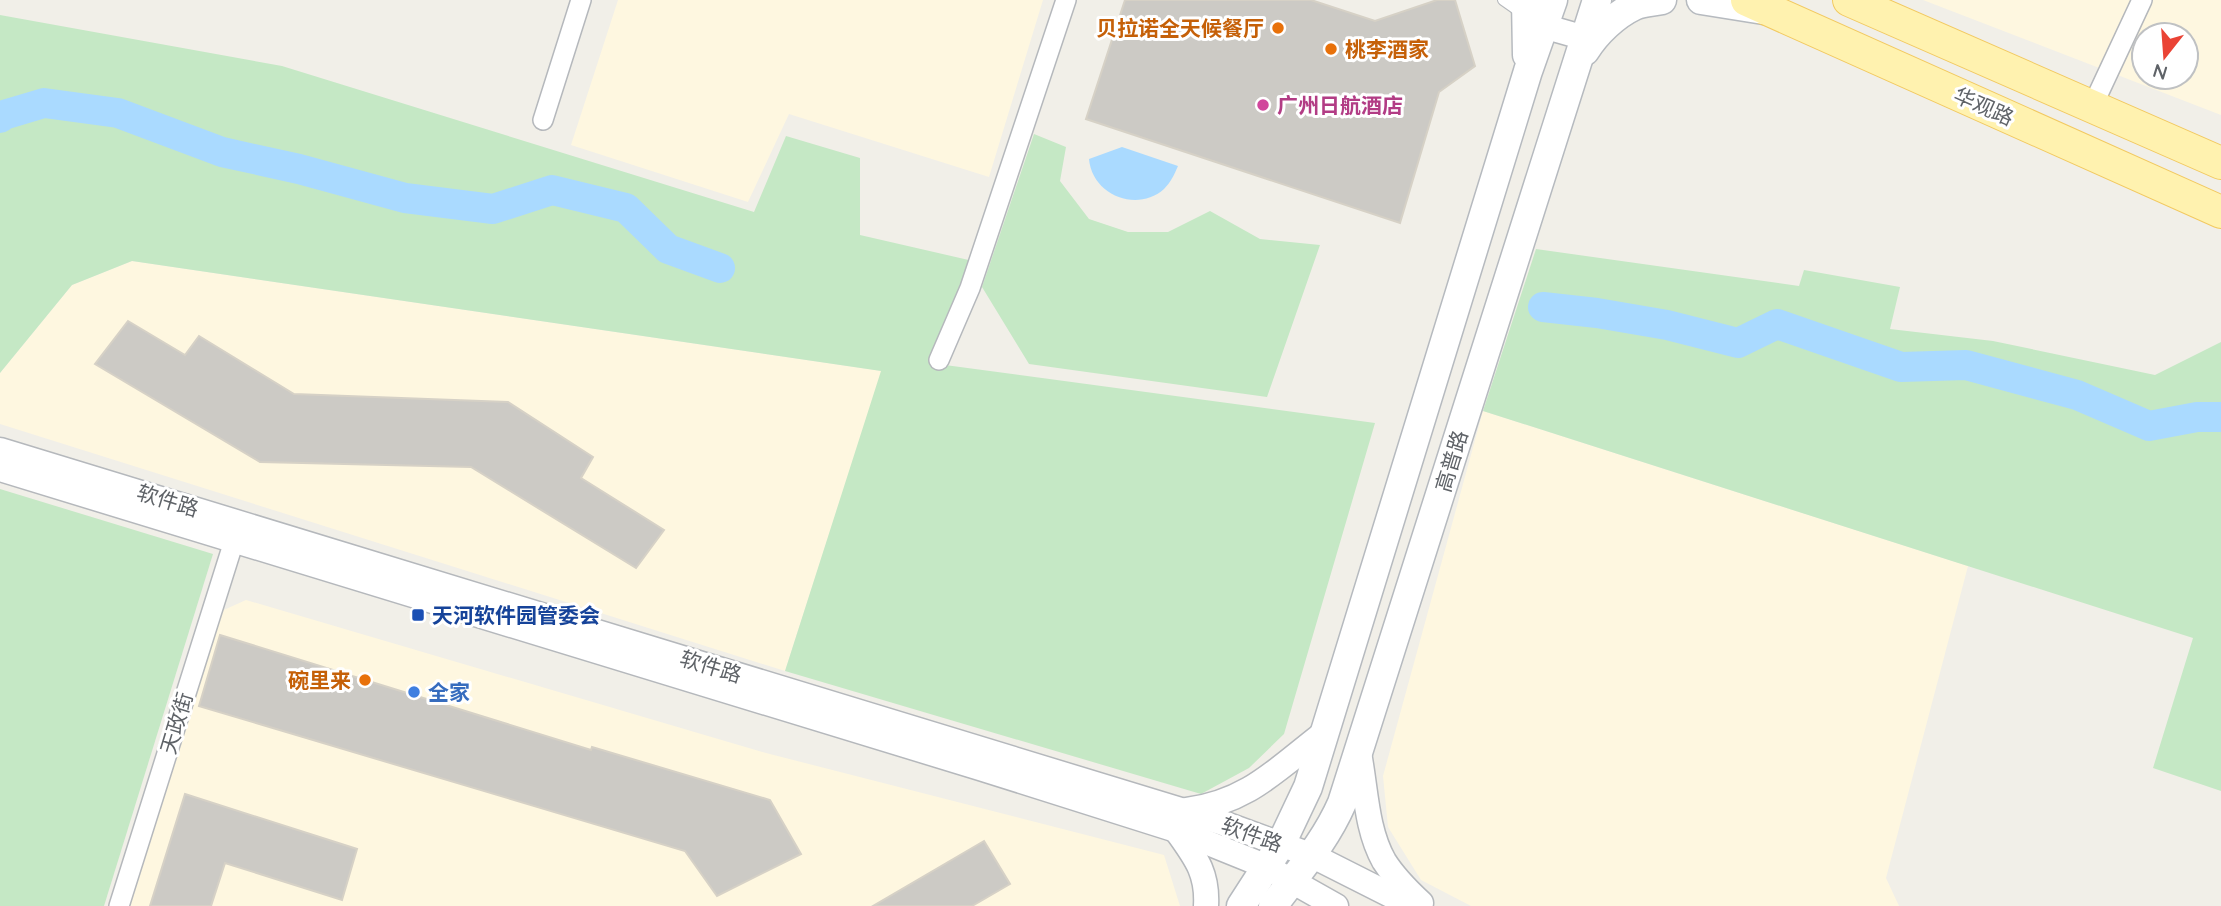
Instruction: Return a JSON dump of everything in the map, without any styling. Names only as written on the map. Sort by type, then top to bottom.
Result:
[{"type":"main road","name":"高普路","points":[[1241,906],[1273,855],[1308,787],[1528,71],[1532,14],[1553,0]]},
{"type":"main road","name":"高普路","points":[[1273,906],[1313,856],[1337,815],[1359,753],[1597,0]]},
{"type":"main road","points":[[1572,75],[1587,48],[1608,24],[1636,5],[1662,0]]},
{"type":"main road","points":[[1701,0],[1758,5]]},
{"type":"main road","name":"华观路","points":[[1849,0],[2221,163]]},
{"type":"main road","name":"华观路","points":[[1758,5],[2221,212]]},
{"type":"street","points":[[543,120],[581,0]]},
{"type":"street","points":[[939,359],[970,288],[1066,0]]},
{"type":"street","points":[[2092,107],[2142,0]]},
{"type":"street","points":[[1532,14],[1585,38]]},
{"type":"street","name":"软件路","points":[[0,450],[1180,820],[1273,855],[1313,856],[1412,906]]},
{"type":"street","name":"软件路","points":[[0,469],[955,760],[1180,820]]},
{"type":"street","name":"天政街","points":[[119,906],[234,541]]},
{"type":"street","points":[[1339,688],[1376,698]]},
{"type":"street","points":[[1206,906],[1205,876],[1180,820],[1234,799],[1268,778],[1324,733]]},
{"type":"street","points":[[1359,753],[1377,846],[1397,879],[1424,906]]},
{"type":"street","name":"软件路","points":[[1273,855],[1291,882],[1336,906]]},
{"type":"lane","points":[[1503,0],[1532,14]]},
{"type":"shaded area","points":[[618,0],[1043,0],[989,177],[789,114],[748,202],[571,145]]},
{"type":"shaded area","points":[[1923,0],[2221,0],[2221,115],[2159,91],[2200,91],[2200,21],[2130,21],[2130,80]]},
{"type":"shaded area","points":[[132,261],[882,371],[785,671],[0,424],[0,373],[72,285]]},
{"type":"shaded area","points":[[1483,411],[1968,566],[1886,878],[1899,906],[1471,906],[1421,880],[1388,827],[1383,776]]},
{"type":"shaded area","points":[[246,600],[766,753],[1164,855],[1180,906],[124,906],[217,613]]},
{"type":"green space","points":[[0,15],[282,66],[754,212],[786,136],[860,158],[860,235],[973,261],[930,363],[1375,423],[1284,734],[1249,768],[1201,794],[785,671],[881,371],[132,261],[72,285],[0,373]]},
{"type":"green space","points":[[1034,134],[1066,147],[1060,181],[1089,219],[1128,232],[1168,232],[1210,211],[1260,239],[1320,245],[1267,397],[1029,364],[982,287]]},
{"type":"green space","points":[[1536,249],[1799,286],[1804,270],[1900,287],[1890,329],[1993,341],[2155,375],[2221,342],[2221,791],[2153,768],[2193,638],[1483,411]]},
{"type":"green space","points":[[0,489],[213,554],[104,906],[0,906]]},
{"type":"water","points":[[1122,147],[1178,166],[1164,189],[1141,200],[1129,200],[1107,191],[1098,182],[1089,159]]},
{"type":"building","name":"广州日航酒店","points":[[1125,0],[1311,0],[1375,21],[1437,0],[1455,0],[1475,66],[1439,92],[1400,223],[1086,119]]},
{"type":"building","points":[[128,321],[185,355],[199,336],[294,394],[508,402],[593,457],[581,478],[664,530],[636,568],[471,467],[260,462],[95,364]]},
{"type":"building","points":[[220,635],[591,750],[592,747],[770,800],[801,854],[717,896],[685,851],[199,706]]},
{"type":"building","points":[[185,794],[357,849],[342,900],[225,863],[211,906],[150,906]]},
{"type":"building","points":[[984,841],[1010,884],[972,906],[873,906]]},
{"type":"waterway","points":[[0,118],[44,103],[118,113],[222,152],[299,169],[405,198],[493,209],[552,190],[626,208],[668,249],[720,268]]},
{"type":"waterway","points":[[1543,307],[1667,325],[1738,343],[1777,324],[1901,367],[1966,365],[2077,395],[2149,426],[2197,417],[2221,417]]},
{"type":"place","name":"贝拉诺全天候餐厅","points":[[1278,28]]},
{"type":"place","name":"桃李酒家","points":[[1331,49]]},
{"type":"place","name":"广州日航酒店","points":[[1263,105]]},
{"type":"place","name":"天河软件园管委会","points":[[418,615]]},
{"type":"place","name":"碗里来","points":[[365,680]]},
{"type":"place","name":"全家","points":[[414,692]]}]
